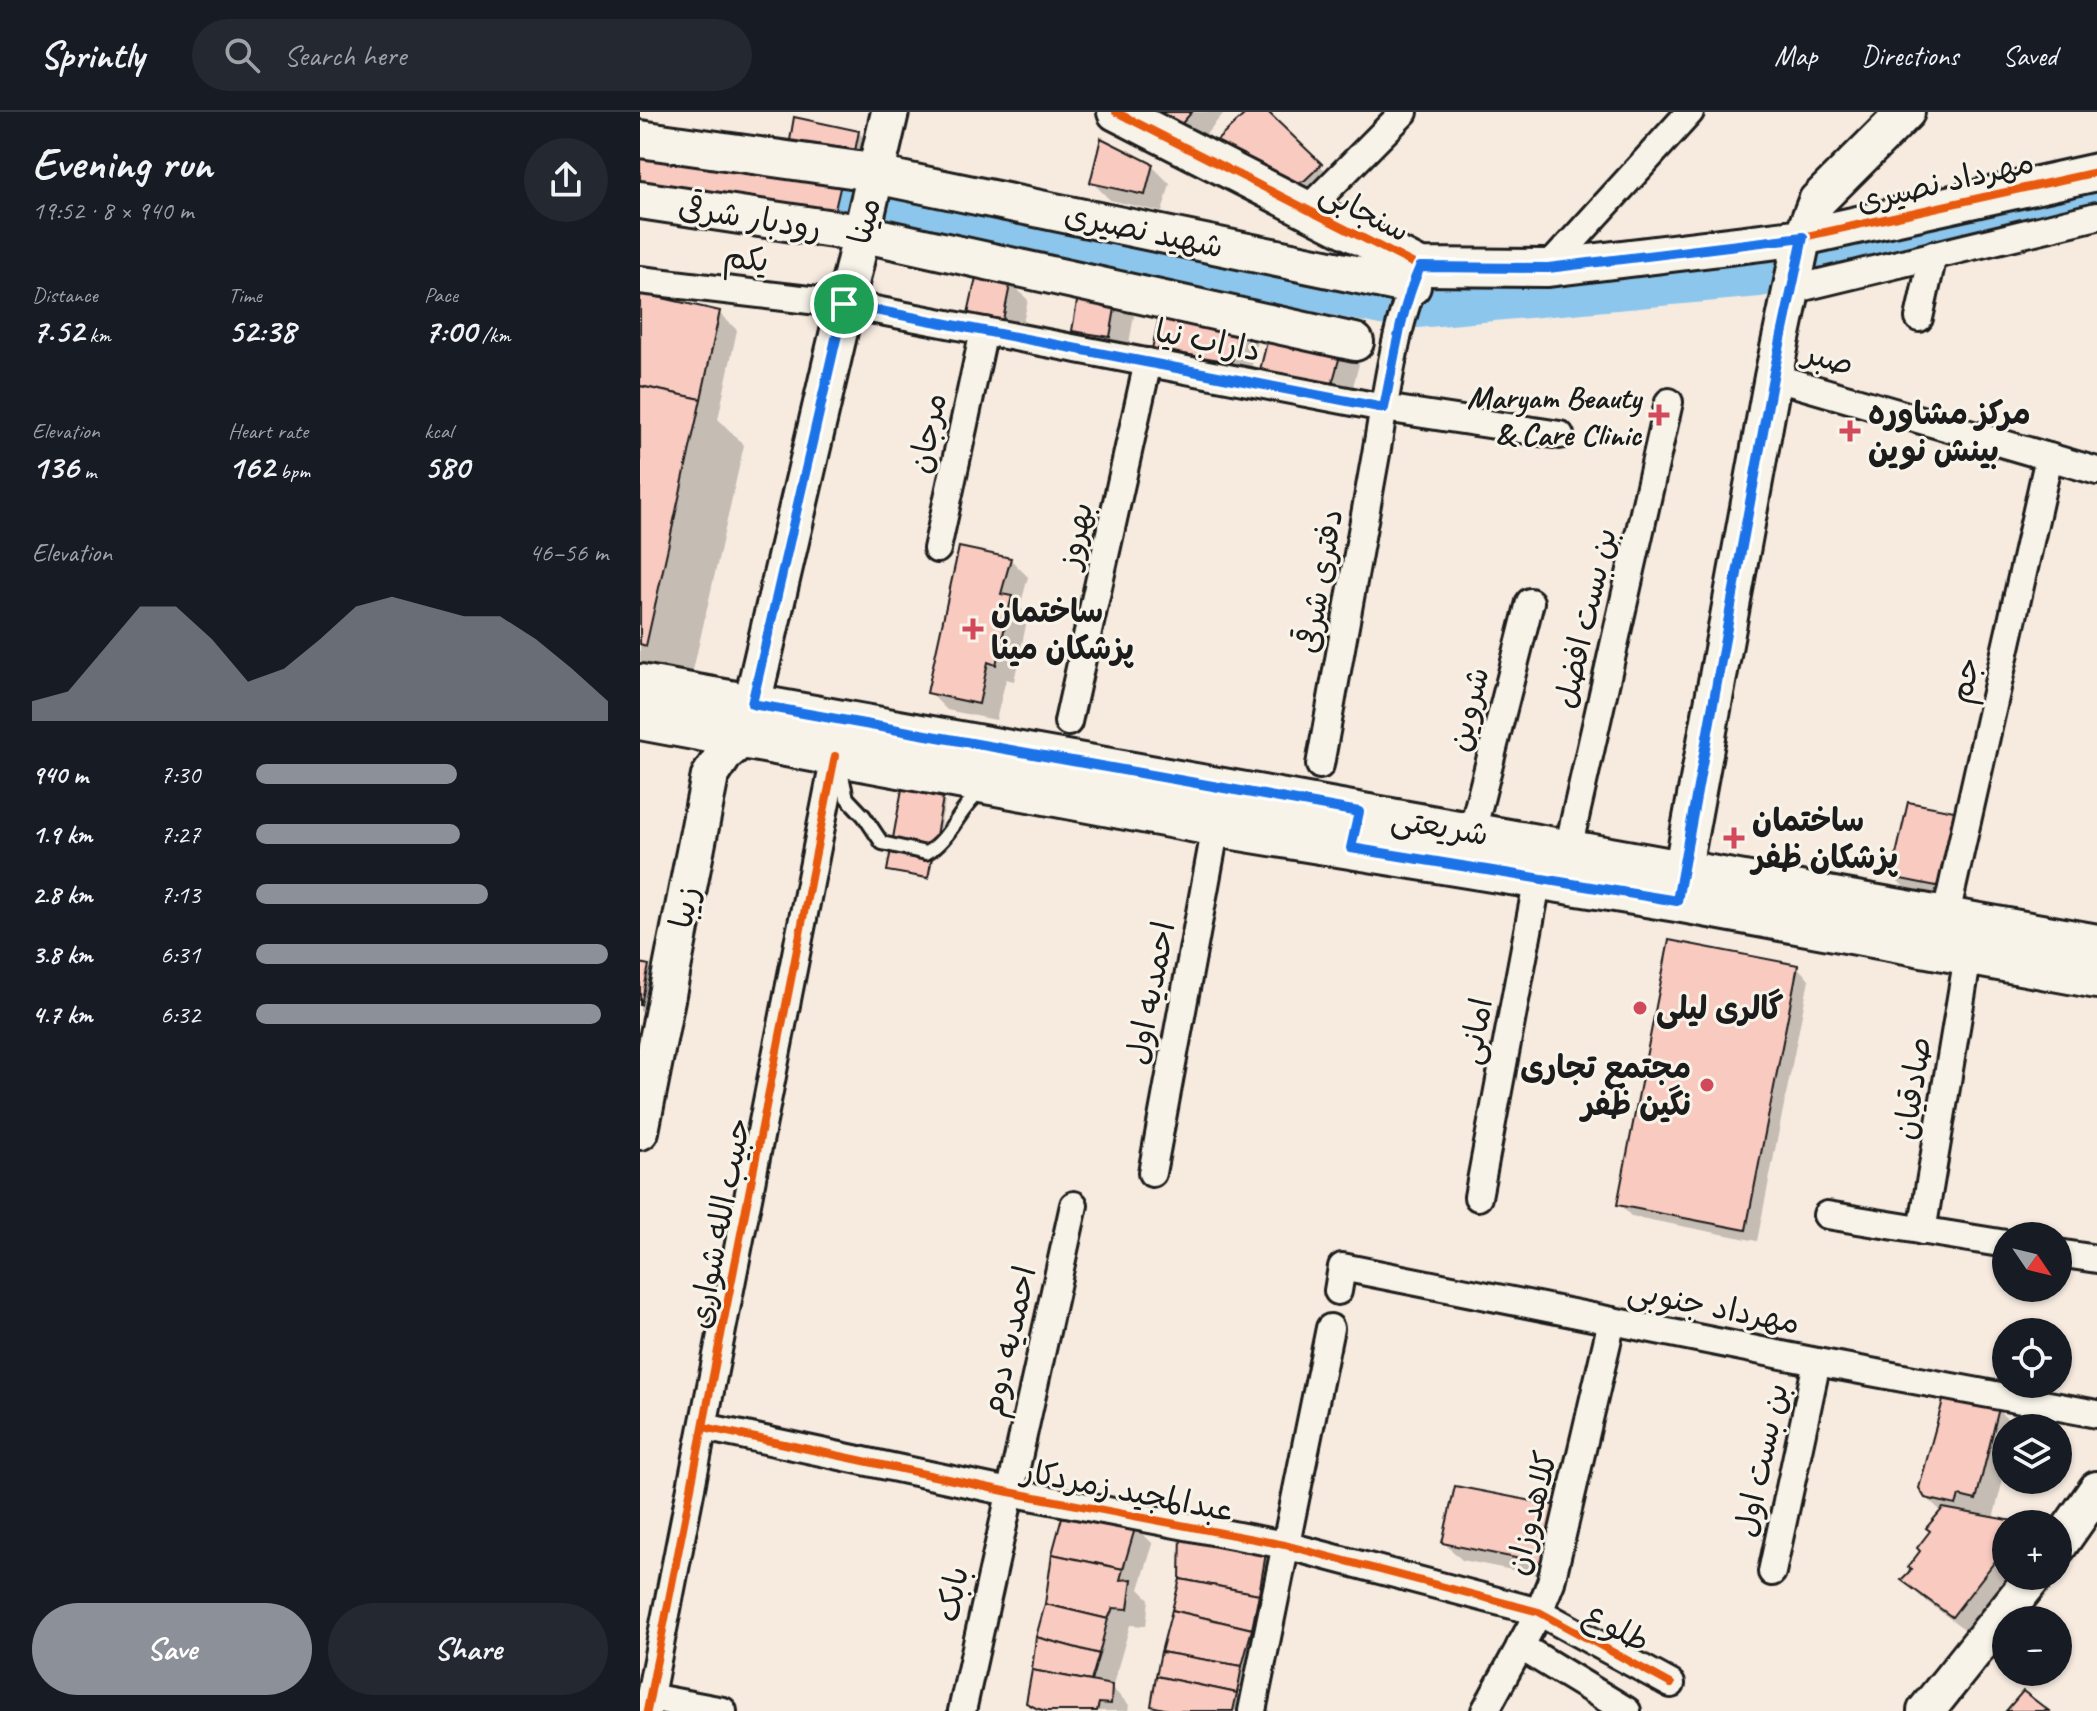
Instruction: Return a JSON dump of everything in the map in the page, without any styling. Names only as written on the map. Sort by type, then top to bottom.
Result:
[{"type":"main road","name":"شریعتی","points":[[640,685],[748,721],[835,756],[1216,826],[1472,832],[1568,849],[1968,956],[2097,978]]},
{"type":"main road","points":[[640,719],[748,721]]},
{"type":"main road","name":"شریعتی","points":[[748,721],[1355,830],[1538,878],[1670,878],[2097,945]]},
{"type":"street","points":[[867,172],[873,112]]},
{"type":"street","name":"مینا","points":[[748,721],[860,233],[867,172],[890,112]]},
{"type":"street","name":"سنجابی","points":[[1116,112],[1308,209],[1416,276],[1548,268],[1797,263]]},
{"type":"street","points":[[1308,209],[1404,112]]},
{"type":"street","points":[[1548,268],[1690,112]]},
{"type":"street","points":[[1670,878],[1693,814],[1773,377],[1797,263],[1817,201],[1906,112]]},
{"type":"street","name":"شهید نصیری","points":[[640,139],[867,172],[1416,276]]},
{"type":"street","name":"مهرداد نصیری","points":[[1797,263],[2097,172]]},
{"type":"street","name":"رودبار شرقی","points":[[640,200],[860,233]]},
{"type":"street","points":[[1797,263],[1933,255],[2097,216]]},
{"type":"street","name":"شهید نصیری","points":[[860,233],[1355,342]]},
{"type":"street","points":[[1919,318],[1933,255]]},
{"type":"street","name":"دفتری شرقی","points":[[1320,765],[1384,408],[1401,327],[1416,276]]},
{"type":"street","name":"یکم","points":[[640,280],[844,304]]},
{"type":"street","name":"داراب نیا","points":[[844,304],[1384,408],[1560,435]]},
{"type":"street","name":"مرجان","points":[[937,549],[984,331]]},
{"type":"street","name":"بهروز","points":[[1068,722],[1148,362]]},
{"type":"street","name":"صبر","points":[[1773,377],[2097,471]]},
{"type":"street","name":"بن بست افضل","points":[[1568,849],[1669,402]]},
{"type":"street","name":"جم","points":[[1945,919],[2049,457]]},
{"type":"street","name":"شروین","points":[[1472,832],[1530,602]]},
{"type":"street","name":"زیبا","points":[[640,1131],[710,776],[748,721]]},
{"type":"street","name":"حبیب الله شواری","points":[[648,1704],[835,756]]},
{"type":"street","name":"احمدیه اول","points":[[1152,1173],[1216,826]]},
{"type":"street","name":"امانی","points":[[1478,1197],[1538,878]]},
{"type":"street","name":"صادقیان","points":[[1922,1231],[1968,956]]},
{"type":"street","name":"احمدیه دوم","points":[[1009,1492],[1074,1205]]},
{"type":"street","points":[[1827,1215],[1992,1242]]},
{"type":"street","points":[[2072,1255],[2097,1259]]},
{"type":"street","name":"مهرداد جنوبی","points":[[1338,1291],[1342,1267],[1817,1362],[2097,1414]]},
{"type":"street","name":"کلاهدوزان","points":[[1485,1711],[1539,1612],[1559,1554],[1612,1321]]},
{"type":"street","points":[[1252,1711],[1330,1328]]},
{"type":"street","name":"بن بست اول","points":[[1772,1572],[1817,1362]]},
{"type":"street","name":"عبدالمجید زمردکار","points":[[704,1427],[1009,1492],[1285,1545],[1539,1612]]},
{"type":"street","points":[[2072,1526],[2097,1490]]},
{"type":"street","name":"بابک","points":[[962,1711],[1009,1492]]},
{"type":"street","points":[[1926,1711],[2023,1590]]},
{"type":"street","name":"طلوع","points":[[1539,1612],[1671,1684]]},
{"type":"street","points":[[1520,1646],[1627,1711]]},
{"type":"street","points":[[648,1704],[723,1711]]},
{"type":"lane","points":[[835,756],[847,798],[882,843],[926,853],[942,844],[967,802],[990,783]]},
{"type":"building","points":[[1140,112],[1192,112],[1177,129]]},
{"type":"building","points":[[1247,112],[1268,112],[1322,164],[1304,181],[1289,184],[1211,146]]},
{"type":"building","points":[[794,117],[859,131],[855,151],[842,161],[788,152]]},
{"type":"building","points":[[1101,138],[1153,164],[1145,195],[1090,183]]},
{"type":"building","points":[[640,145],[843,175],[833,218],[640,189]]},
{"type":"building","points":[[977,273],[1011,280],[1002,325],[967,318]]},
{"type":"building","points":[[1079,290],[1117,297],[1110,337],[1072,331]]},
{"type":"building","points":[[640,293],[720,311],[701,399],[640,386]]},
{"type":"building","points":[[1162,304],[1240,322],[1232,362],[1152,349]]},
{"type":"building","points":[[1270,330],[1343,345],[1331,388],[1259,374]]},
{"type":"building","points":[[640,386],[701,399],[646,646],[640,644]]},
{"type":"building","name":"ساختمان پزشكان مينا","points":[[959,547],[1011,558],[1001,594],[1012,596],[996,665],[988,662],[979,704],[927,693]]},
{"type":"building","points":[[902,789],[943,798],[928,878],[887,871]]},
{"type":"building","points":[[1908,802],[1959,812],[1945,879],[1936,886],[1891,877]]},
{"type":"building","name":"مجتمع تجاری نگین ظفر","points":[[1669,940],[1798,965],[1746,1230],[1617,1205]]},
{"type":"building","points":[[640,963],[649,965],[641,1005],[640,1005]]},
{"type":"building","points":[[1944,1397],[1999,1408],[1998,1414],[1992,1414],[1992,1436],[1976,1500],[1959,1496],[1956,1505],[1925,1498],[1919,1488]]},
{"type":"building","points":[[1455,1486],[1558,1506],[1545,1564],[1442,1543]]},
{"type":"building","points":[[1943,1508],[1992,1517],[1992,1565],[1952,1617],[1901,1580],[1912,1569],[1908,1567],[1920,1551],[1917,1548],[1930,1531],[1926,1528]]},
{"type":"building","points":[[1064,1510],[1136,1525],[1123,1569],[1052,1554]]},
{"type":"building","points":[[1181,1532],[1266,1553],[1259,1594],[1180,1579]]},
{"type":"building","points":[[1052,1554],[1123,1569],[1120,1580],[1132,1579],[1128,1609],[1113,1608],[1108,1619],[1045,1604]]},
{"type":"building","points":[[1180,1579],[1259,1594],[1252,1629],[1172,1610]]},
{"type":"building","points":[[1045,1604],[1108,1619],[1099,1654],[1036,1637]]},
{"type":"building","points":[[1172,1610],[1252,1629],[1242,1666],[1161,1652]]},
{"type":"building","points":[[1036,1637],[1099,1654],[1091,1681],[1032,1670]]},
{"type":"building","points":[[1161,1652],[1242,1666],[1237,1693],[1156,1676]]},
{"type":"building","points":[[1032,1670],[1112,1685],[1111,1704],[1099,1703],[1097,1711],[1046,1711],[1036,1708],[1026,1703]]},
{"type":"building","points":[[1156,1676],[1237,1693],[1233,1711],[1173,1711],[1151,1706]]},
{"type":"building","points":[[2023,1691],[2049,1711],[2006,1711]]},
{"type":"waterway","points":[[785,187],[843,194],[1381,305],[1416,308],[1759,277],[2097,193]]},
{"type":"cycle path","points":[[1116,112],[1420,267],[1548,268],[1803,237],[2097,172]]},
{"type":"cycle path","points":[[647,1711],[835,756]]},
{"type":"cycle path","points":[[704,1427],[1009,1492],[1285,1545],[1539,1612],[1671,1684]]},
{"type":"place","name":"Maryam Beauty & Care Clinic","points":[[1659,415]]},
{"type":"place","name":"مرکز مشاوره بینش نوین","points":[[1850,431]]},
{"type":"place","name":"ساختمان پزشكان مينا","points":[[973,629]]},
{"type":"place","name":"ساختمان پزشکان ظفر","points":[[1734,838]]},
{"type":"place","name":"گالری لیلی","points":[[1640,1008]]},
{"type":"place","name":"مجتمع تجاری نگین ظفر","points":[[1707,1085]]},
{"type":"route","points":[[1803,237],[1773,377],[1677,901],[1351,848],[1359,812],[752,704],[844,304],[1384,408],[1401,327],[1420,267],[1548,268],[1803,237]]}]
